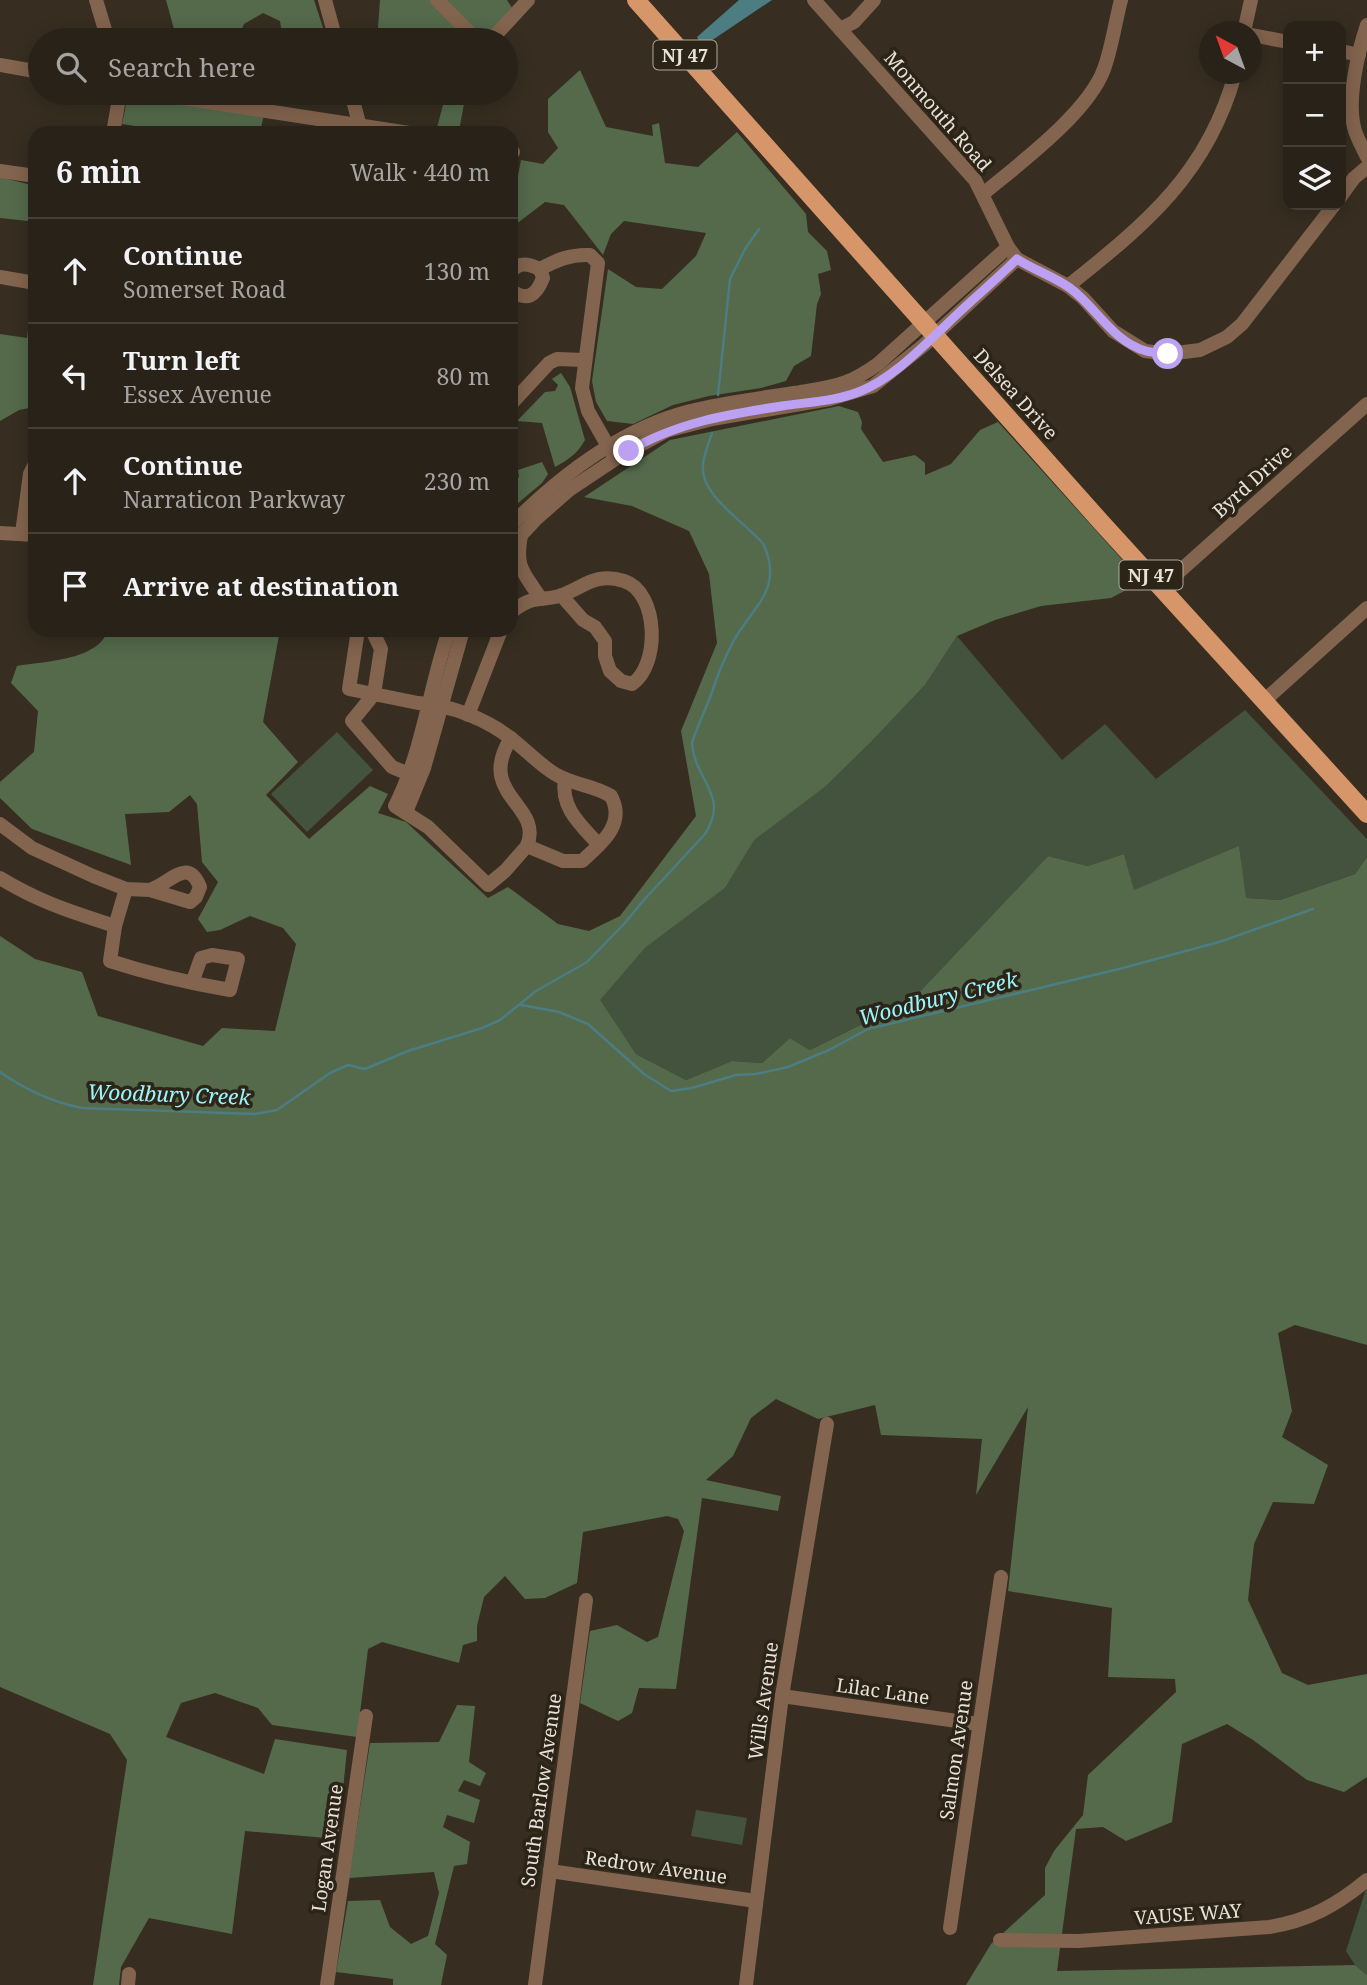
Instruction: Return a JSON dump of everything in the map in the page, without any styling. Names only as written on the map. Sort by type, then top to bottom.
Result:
[{"type":"main road","name":"Delsea Drive","points":[[636,0],[1162,587],[1366,810]]},
{"type":"street","points":[[96,0],[104,28]]},
{"type":"street","points":[[325,0],[333,28]]},
{"type":"street","points":[[437,0],[465,28]]},
{"type":"street","points":[[502,28],[528,0]]},
{"type":"street","name":"Monmouth Road","points":[[814,0],[975,180],[1012,253]]},
{"type":"street","points":[[840,29],[855,22],[874,0]]},
{"type":"street","points":[[983,194],[1083,104],[1104,71],[1121,0]]},
{"type":"street","points":[[1246,21],[1251,0]]},
{"type":"street","points":[[1367,25],[1353,95],[1353,126],[1367,157]]},
{"type":"street","points":[[1262,37],[1283,41]]},
{"type":"street","points":[[1346,52],[1359,55]]},
{"type":"street","points":[[0,65],[28,70]]},
{"type":"street","points":[[1068,286],[1148,218],[1182,184],[1210,141],[1232,84]]},
{"type":"street","points":[[114,126],[118,105]]},
{"type":"street","points":[[230,105],[370,126]]},
{"type":"street","points":[[354,105],[359,124]]},
{"type":"street","points":[[1346,189],[1367,167]]},
{"type":"street","points":[[0,171],[28,175]]},
{"type":"street","points":[[518,532],[612,453],[650,425],[676,415],[849,381],[929,328],[1012,253],[1068,286],[1083,298],[1113,331],[1145,351],[1168,354],[1200,350],[1227,337],[1242,324],[1330,210]]},
{"type":"street","points":[[540,270],[564,257],[577,254],[590,255],[597,263],[582,388],[588,411],[612,453]]},
{"type":"street","points":[[518,267],[530,264],[540,270],[543,278],[534,293],[522,297],[518,294]]},
{"type":"street","points":[[0,277],[28,282]]},
{"type":"street","points":[[518,396],[549,363],[558,359],[584,360]]},
{"type":"street","name":"Byrd Drive","points":[[1162,587],[1367,404]]},
{"type":"street","points":[[0,533],[28,534]]},
{"type":"street","points":[[518,560],[541,599]]},
{"type":"street","points":[[518,607],[527,601],[561,595],[584,582],[607,578],[625,581],[635,587],[646,604],[652,625],[648,659],[639,679],[632,684],[621,681],[610,671],[605,656],[605,641],[595,627],[583,620],[561,595]]},
{"type":"street","points":[[1265,700],[1367,608]]},
{"type":"street","points":[[357,637],[349,689],[434,704],[468,715],[511,738],[554,774],[605,792],[611,796],[618,808],[609,834],[582,860],[563,861],[527,846]]},
{"type":"street","points":[[375,637],[381,649],[374,694],[352,721],[392,767],[409,774]]},
{"type":"street","points":[[401,809],[424,768],[448,637]]},
{"type":"street","points":[[401,809],[409,774],[460,637]]},
{"type":"street","points":[[468,715],[498,637]]},
{"type":"street","points":[[401,809],[428,827],[488,885],[505,872],[527,846],[531,835],[519,808],[504,788],[500,777],[501,758],[511,738]]},
{"type":"street","points":[[565,779],[564,799],[567,807],[599,845]]},
{"type":"street","points":[[0,824],[33,848],[127,889],[150,890]]},
{"type":"street","points":[[0,878],[28,896],[64,911],[115,926]]},
{"type":"street","points":[[127,889],[115,926],[110,961],[153,975],[192,983]]},
{"type":"street","name":"Wills Avenue","points":[[746,1985],[782,1696],[827,1424]]},
{"type":"street","name":"Salmon Avenue","points":[[950,1928],[1001,1577]]},
{"type":"street","name":"South Barlow Avenue","points":[[535,1985],[586,1600]]},
{"type":"street","name":"Lilac Lane","points":[[782,1696],[978,1724]]},
{"type":"street","name":"Logan Avenue","points":[[327,1985],[366,1716]]},
{"type":"street","name":"Redrow Avenue","points":[[550,1871],[757,1901]]},
{"type":"street","name":"VAUSE WAY","points":[[1000,1940],[1079,1941],[1269,1927],[1320,1913],[1364,1888]]},
{"type":"green space","points":[[166,0],[314,0],[323,28],[281,28],[280,21],[263,13],[244,24],[242,28],[174,28]]},
{"type":"green space","points":[[380,0],[432,0],[459,28],[378,28]]},
{"type":"green space","points":[[445,0],[507,0],[514,11],[498,28],[473,28]]},
{"type":"green space","points":[[580,70],[606,127],[653,136],[652,125],[659,123],[665,163],[698,167],[737,132],[806,214],[808,232],[827,251],[831,270],[818,274],[821,294],[817,304],[811,356],[794,366],[786,381],[673,405],[633,424],[607,421],[596,402],[592,381],[608,269],[636,287],[662,289],[696,256],[706,233],[624,221],[611,234],[603,255],[564,205],[545,202],[518,223],[518,176],[521,160],[543,164],[558,148],[548,132],[548,99]]},
{"type":"green space","points":[[126,105],[200,105],[264,114],[261,126],[122,124]]},
{"type":"green space","points":[[443,105],[464,105],[460,126],[438,126]]},
{"type":"green space","points":[[0,177],[28,184],[28,221],[0,218]]},
{"type":"green space","points":[[28,330],[28,408],[19,410],[0,421],[0,334],[27,338]]},
{"type":"green space","points":[[561,373],[570,387],[585,440],[572,456],[555,467],[542,423],[518,421],[545,392],[555,391],[558,385],[552,379]]},
{"type":"green space","points":[[839,406],[858,412],[862,422],[861,429],[883,462],[915,455],[925,463],[925,475],[951,464],[980,430],[998,422],[1127,565],[1125,570],[1133,581],[1130,588],[1111,598],[1041,606],[995,620],[957,636],[925,685],[871,742],[825,787],[754,840],[725,888],[645,948],[600,1000],[636,1054],[686,1080],[732,1061],[762,1063],[790,1038],[810,1050],[913,999],[1048,856],[1088,866],[1124,854],[1134,890],[1239,846],[1246,898],[1280,900],[1355,874],[1367,857],[1367,1345],[1295,1325],[1278,1333],[1292,1411],[1282,1437],[1328,1465],[1314,1504],[1273,1502],[1254,1544],[1248,1600],[1282,1673],[1308,1685],[1367,1674],[1367,1777],[1344,1792],[1307,1780],[1227,1724],[1182,1744],[1172,1822],[1126,1841],[1103,1827],[1076,1829],[1057,1971],[1355,1965],[1367,1975],[1367,1985],[966,1985],[991,1944],[1045,1895],[1045,1868],[1054,1851],[1083,1815],[1088,1775],[1176,1692],[1175,1679],[1108,1677],[1112,1608],[1008,1591],[1028,1407],[976,1495],[982,1439],[881,1435],[875,1405],[818,1419],[776,1399],[751,1418],[733,1456],[706,1480],[781,1496],[778,1511],[702,1498],[676,1689],[639,1688],[632,1713],[618,1721],[580,1703],[590,1631],[617,1625],[647,1642],[658,1637],[684,1531],[678,1519],[667,1516],[583,1532],[577,1583],[545,1598],[525,1599],[505,1576],[484,1597],[477,1626],[477,1641],[463,1645],[459,1663],[382,1642],[368,1649],[357,1737],[272,1725],[258,1708],[215,1693],[181,1703],[166,1737],[264,1774],[275,1739],[347,1750],[338,1839],[245,1831],[232,1934],[149,1918],[121,1967],[119,1985],[93,1985],[127,1760],[110,1734],[0,1687],[0,936],[35,959],[82,972],[98,1016],[203,1046],[222,1028],[275,1031],[296,944],[283,928],[250,916],[220,930],[207,932],[198,919],[218,882],[202,862],[197,804],[190,795],[169,812],[125,814],[131,865],[32,829],[0,798],[0,782],[34,752],[38,711],[11,683],[17,666],[82,654],[104,637],[279,637],[263,722],[298,762],[266,795],[309,839],[370,786],[388,794],[378,813],[406,822],[488,898],[508,887],[558,924],[589,931],[620,916],[696,816],[681,731],[717,643],[709,574],[689,531],[632,506],[584,497],[670,440]]},
{"type":"green space","points":[[542,462],[548,474],[542,483],[518,503],[519,477],[518,470]]},
{"type":"green space","points":[[957,636],[1062,760],[1105,724],[1156,779],[1245,710],[1367,839],[1367,857],[1355,874],[1280,900],[1245,898],[1239,847],[1134,891],[1124,854],[1088,866],[1048,856],[913,999],[810,1050],[790,1038],[762,1063],[732,1061],[686,1080],[636,1054],[599,1000],[645,948],[725,888],[753,840],[825,787],[871,742],[925,685]]},
{"type":"green space","points":[[337,732],[373,770],[307,832],[271,794]]},
{"type":"green space","points":[[457,1705],[475,1706],[469,1762],[486,1773],[480,1786],[464,1780],[458,1791],[480,1800],[474,1823],[447,1815],[443,1827],[470,1842],[467,1864],[454,1866],[435,1944],[447,1955],[441,1985],[393,1985],[393,1979],[336,1972],[348,1901],[380,1900],[390,1927],[411,1944],[428,1936],[439,1893],[434,1872],[349,1878],[370,1743],[439,1742]]},
{"type":"green space","points":[[696,1810],[747,1818],[742,1845],[691,1836]]},
{"type":"green space","points":[[1367,1886],[1367,1975],[1355,1965],[1346,1951]]},
{"type":"water","points":[[739,0],[772,0],[702,47],[697,37]]},
{"type":"waterway","points":[[718,395],[730,279],[759,229]]},
{"type":"waterway","points":[[0,1072],[39,1094],[82,1108],[255,1114],[277,1110],[330,1073],[348,1065],[365,1069],[408,1051],[500,1020],[536,991],[587,962],[705,834],[712,820],[713,798],[694,757],[692,744],[731,646],[768,586],[769,561],[764,545],[708,487],[703,464],[712,433]]},
{"type":"waterway","name":"Woodbury Creek","points":[[521,1005],[559,1012],[588,1024],[644,1074],[671,1091],[692,1088],[736,1075],[788,1067],[829,1050],[868,1029],[1119,969],[1219,942],[1313,909]]},
{"type":"route","points":[[629,451],[666,431],[684,426],[780,406],[830,399],[873,386],[924,345],[1017,259],[1068,286],[1083,298],[1113,331],[1129,343],[1145,351],[1168,354]]}]
